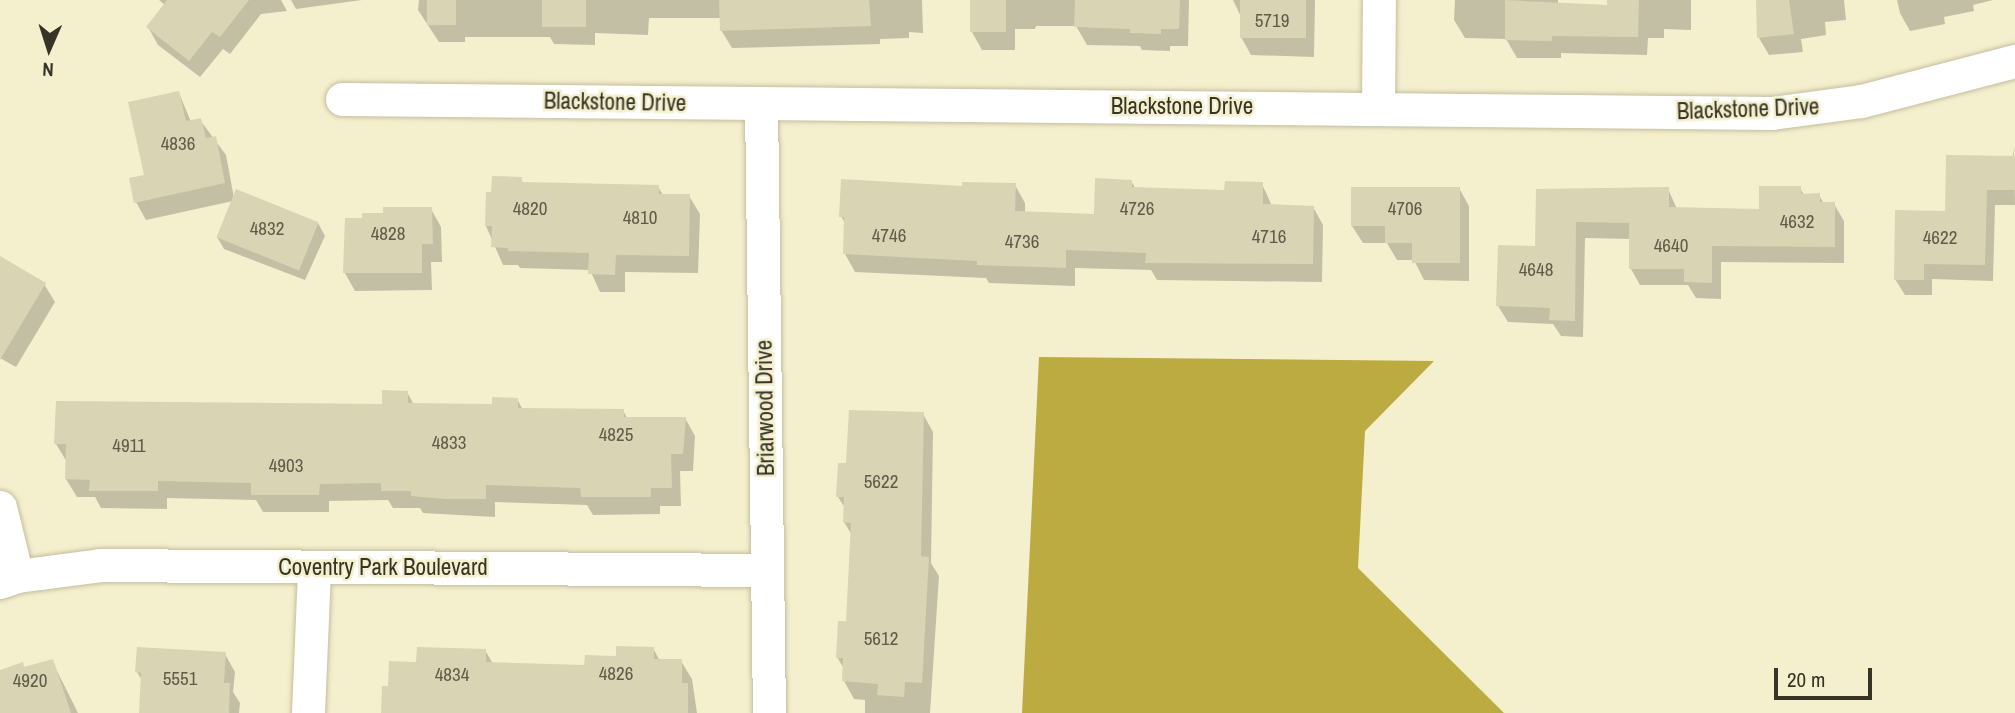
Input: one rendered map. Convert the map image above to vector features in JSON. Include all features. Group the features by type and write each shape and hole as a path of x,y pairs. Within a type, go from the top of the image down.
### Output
{"street":[{"path":"1378,108 1379,0"},
{"name":"Blackstone Drive","path":"342,99 1772,113 1861,101 2015,61"},
{"name":"Briarwood Drive","path":"761,103 769,713"},
{"path":"0,508 9,579"},
{"name":"Coventry Park Boulevard","path":"9,579 100,565 767,570"},
{"path":"308,713 314,567"}],"shaded area":[{"path":"1039,357 1434,361 1365,431 1358,568 1504,713 1022,713"}],"building":[{"path":"167,0 249,0 220,37 212,32 189,61 146,27"},
{"path":"427,0 456,0 456,25 427,25"},
{"path":"542,0 586,0 586,27 542,27"},
{"path":"719,0 869,0 871,26 720,31"},
{"path":"970,0 1006,0 1006,32 970,32"},
{"path":"1075,0 1180,0 1179,29 1161,29 1161,34 1130,33 1130,29 1074,27"},
{"path":"1240,0 1306,0 1306,38 1240,38"},
{"path":"1505,0 1607,5 1607,0 1639,0 1638,37 1552,36 1552,41 1505,40"},
{"path":"1756,0 1789,0 1794,34 1757,38"},
{"path":"179,91 186,121 201,118 206,138 216,136 225,183 134,203 129,178 144,175 128,102"},
{"path":"1946,155 2015,156 2015,190 1987,190 1985,265 1924,264 1924,280 1894,280 1895,210 1945,211"},
{"path":"492,176 522,177 522,182 659,185 659,194 690,194 689,256 616,255 615,275 588,274 589,253 508,251 508,248 491,247 492,226 485,226 486,192 491,192"},
{"path":"1095,178 1132,180 1132,187 1224,190 1225,181 1263,182 1263,204 1314,206 1313,264 1145,263 1146,253 1066,250 1066,268 977,265 977,261 843,254 844,217 839,217 841,179 962,186 962,182 1016,183 1015,211 1094,214"},
{"path":"1759,186 1801,186 1801,194 1820,193 1820,202 1835,202 1835,247 1712,246 1712,283 1684,282 1684,269 1629,269 1629,223 1576,222 1575,321 1549,320 1550,308 1496,306 1498,245 1535,246 1536,189 1669,187 1669,207 1759,209"},
{"path":"1351,187 1460,187 1460,263 1412,263 1412,243 1385,243 1385,226 1351,226"},
{"path":"236,189 319,222 299,271 217,237"},
{"path":"383,207 432,207 433,244 422,244 422,273 343,273 345,218 362,218 362,213 383,213"},
{"path":"0,256 46,283 0,360"},
{"path":"382,390 408,391 408,403 492,404 492,397 518,398 518,408 624,409 624,417 686,417 683,454 671,454 672,488 651,488 651,497 581,497 580,488 486,485 486,499 446,499 411,496 411,491 381,491 381,483 320,484 319,495 251,495 251,483 158,481 158,491 89,491 90,480 65,479 66,444 54,444 56,401 382,404"},
{"path":"849,410 924,412 921,556 929,557 922,683 905,682 904,697 877,695 878,684 842,681 843,658 836,658 838,621 846,621 851,523 843,522 844,497 836,497 838,463 846,463"},
{"path":"616,646 654,647 654,659 682,659 682,683 688,683 688,713 381,713 382,686 388,686 389,661 416,662 417,647 486,649 486,662 584,665 585,655 616,656"},
{"path":"137,647 226,652 224,683 230,683 229,713 139,713 141,673 135,672"},
{"path":"53,659 71,713 0,713 0,670 23,662 24,667"}]}
